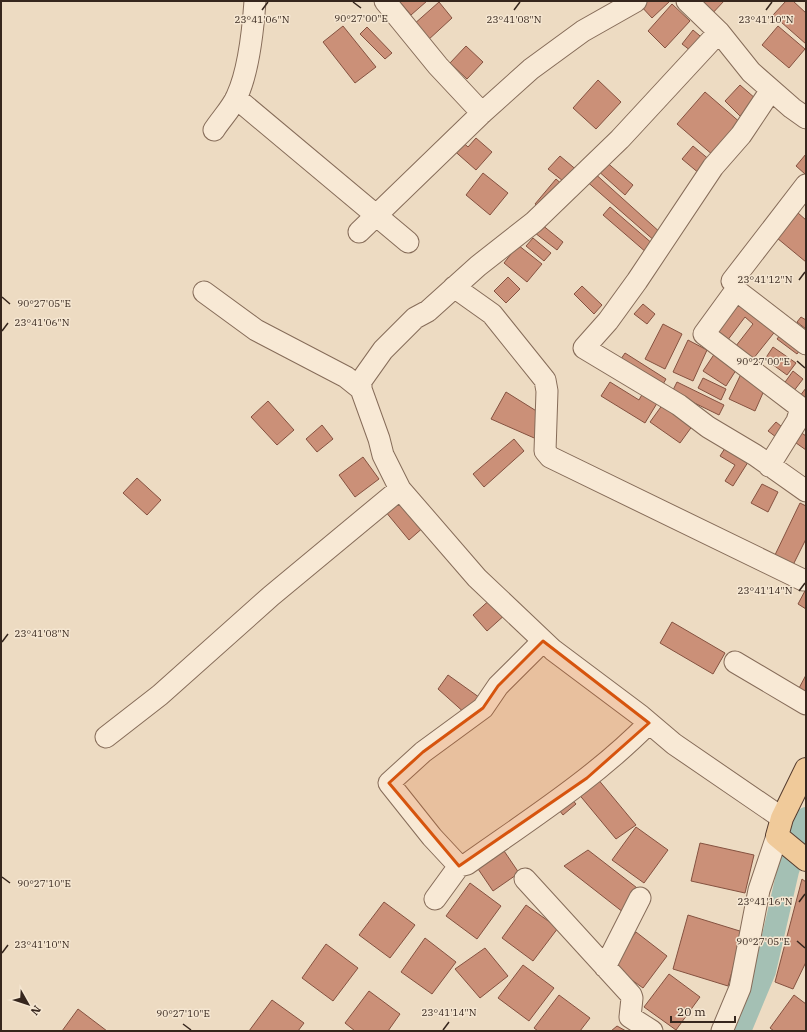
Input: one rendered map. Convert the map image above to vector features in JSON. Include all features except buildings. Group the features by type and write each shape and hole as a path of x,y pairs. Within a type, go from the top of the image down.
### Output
{"main road":[{"path":"806,769 781,833 806,860"}],"street":[{"path":"214,130 236,98 241,86 249,48 255,1"},
{"path":"385,1 438,66 482,113"},
{"path":"359,232 482,113 531,69 583,31 636,1"},
{"path":"687,1 719,32 751,72 806,118"},
{"path":"719,32 620,139 534,222 454,287 428,311 414,318 383,350 361,381 361,389 379,439 383,455 400,489 477,578 543,641 680,748 781,833 759,890 740,988 722,1031"},
{"path":"771,90 741,135 713,167 633,287 608,321 584,348 679,405 708,427 806,491"},
{"path":"236,98 408,242"},
{"path":"732,281 806,185"},
{"path":"454,287 492,314 545,380 547,391 544,441 545,451 550,457 803,580"},
{"path":"769,466 797,421 801,408 704,334 736,290 806,344"},
{"path":"204,292 256,330 346,377 361,389"},
{"path":"106,737 160,695 271,596 400,489"},
{"path":"459,866 432,837 389,783 423,752 483,708 498,686 543,641"},
{"path":"735,662 806,704"},
{"path":"435,899 459,866 466,864 523,826 587,778 629,743 649,723"},
{"path":"525,879 632,998 630,1016 652,1031"},
{"path":"605,967 640,898"}],"highlighted area":[{"path":"543,641 649,723 587,778 459,866 389,783 423,752 483,708 498,686"}],"waterway":[{"path":"740,1031 765,971 788,871 806,818"}]}
